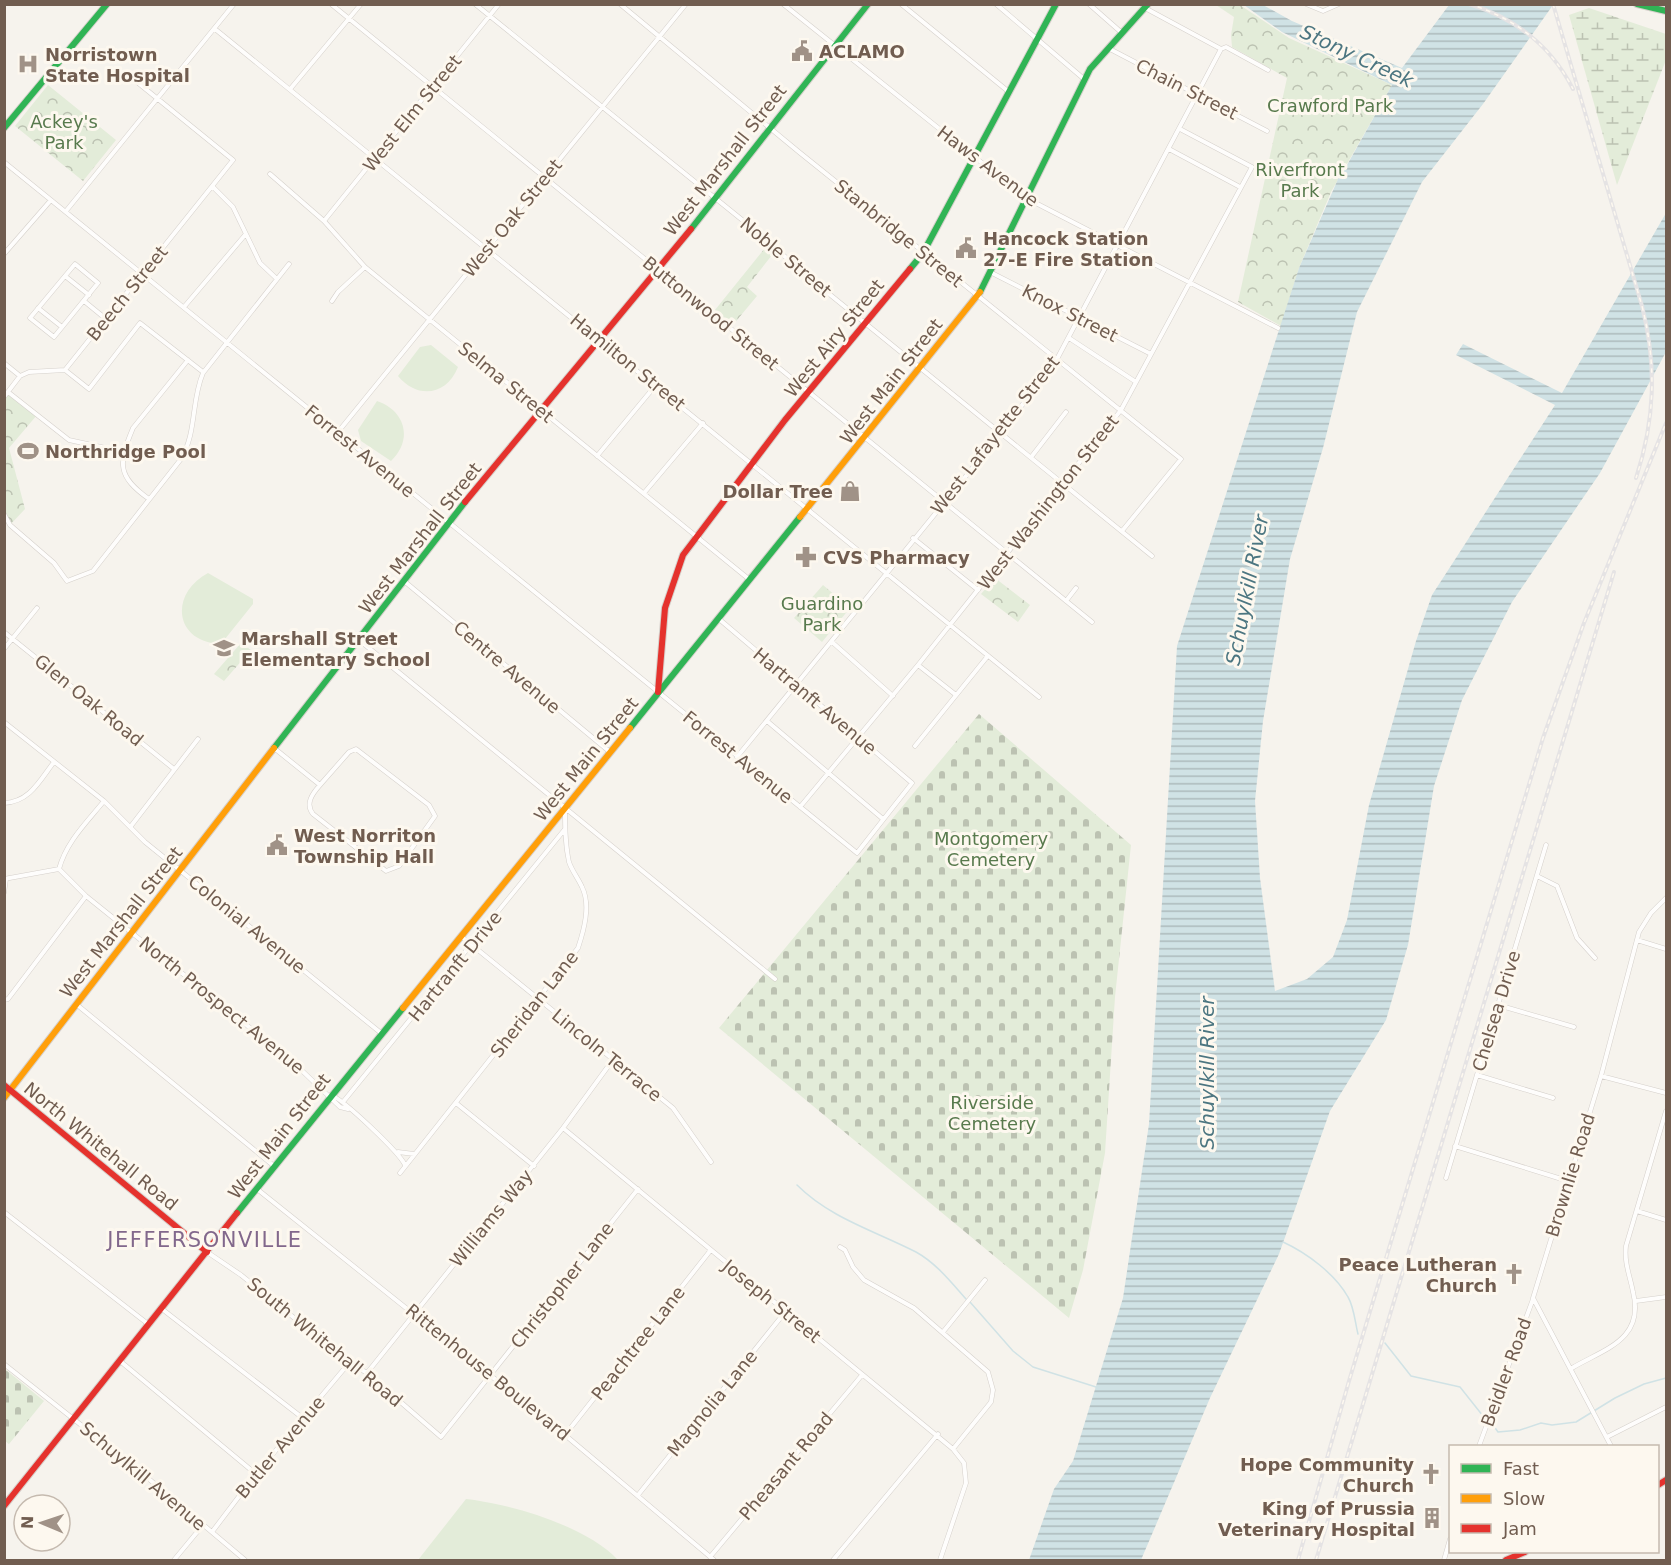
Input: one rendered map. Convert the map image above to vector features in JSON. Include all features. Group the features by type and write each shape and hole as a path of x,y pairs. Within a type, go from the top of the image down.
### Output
{"main road":[{"path":"4,128 107,4"},
{"name":"West Marshall Street","path":"4,1098 448,523 659,270 769,127 868,4"},
{"name":"West Airy Street","path":"658,692 662,632 669,590 683,555 695,535 751,464 865,321 923,253 1056,4"},
{"path":"1637,4 1666,11"},
{"name":"West Main Street","path":"4,1506 331,1095 462,937 978,296 1093,64 1146,6"},
{"name":"North Whitehall Road","path":"4,1085 207,1252"},
{"path":"1506,1560 1521,1553"}],"street":[{"path":"66,211 234,4"},
{"name":"Buttonwood Street","path":"331,4 1092,622"},
{"path":"291,88 361,4"},
{"name":"Noble Street","path":"475,4 1152,556"},
{"name":"West Elm Street","path":"324,221 499,4"},
{"name":"Stanbridge Street","path":"620,4 923,253 1181,459 1122,531"},
{"name":"West Oak Street","path":"338,432 686,4"},
{"name":"Haws Avenue","path":"783,4 1026,198 1188,284 1278,327"},
{"path":"901,4 1009,92"},
{"path":"996,4 1085,79"},
{"path":"1089,4 1122,33"},
{"path":"1306,4 1318,11 1328,11 1339,4"},
{"path":"1146,6 1221,49 1226,47 1268,70"},
{"name":"Hamilton Street","path":"215,29 291,88 987,657 1039,697"},
{"name":"Chain Street","path":"1107,47 1267,131"},
{"name":"West Lafayette Street","path":"737,757 1001,433 1057,359 1199,95 1221,49"},
{"path":"132,78 158,98"},
{"name":"Beech Street","path":"65,370 233,160 158,98"},
{"name":"West Washington Street","path":"800,807 978,591 1121,410 1252,167 1180,129"},
{"path":"1169,149 1240,187"},
{"name":"Forrest Avenue","path":"4,162 856,853 883,819"},
{"name":"Selma Street","path":"270,174 324,221 365,267 750,580"},
{"path":"213,187 233,207 260,262 277,279"},
{"path":"4,254 51,201"},
{"path":"184,307 245,235"},
{"path":"75,264 98,283 54,337 30,318 65,276 75,264"},
{"path":"4,514 10,525 43,552 67,581 93,571 188,447 194,426 197,388 203,373 289,264"},
{"path":"332,301 338,292 365,267"},
{"name":"Knox Street","path":"990,272 1151,354"},
{"path":"65,276 88,295"},
{"path":"84,301 106,319"},
{"path":"38,308 63,327"},
{"path":"4,397 20,376 30,372 65,370 89,389 140,323 203,373"},
{"path":"1069,338 1136,382"},
{"path":"149,499 127,482 123,462 124,452 133,428 188,360"},
{"path":"4,363 20,376"},
{"path":"597,456 655,386"},
{"path":"8,392 69,440 124,452"},
{"path":"1032,456 1066,412"},
{"path":"644,493 702,423"},
{"path":"914,538 978,591"},
{"name":"Centre Avenue","path":"404,581 610,752"},
{"path":"1066,601 1076,588"},
{"path":"4,649 37,608"},
{"name":"Hartranft Avenue","path":"719,619 912,783 883,819"},
{"name":"Glen Oak Road","path":"4,632 174,769"},
{"path":"359,640 775,979"},
{"path":"832,642 893,696"},
{"path":"915,746 987,657"},
{"path":"918,665 956,695"},
{"name":"Colonial Avenue","path":"4,722 104,801 145,842 381,1033"},
{"path":"767,722 883,819"},
{"path":"131,826 198,739"},
{"path":"274,748 320,785"},
{"path":"356,749 429,805 435,816 399,866 386,871 310,811 310,801 320,785 349,752 356,749"},
{"path":"4,803 18,802 28,795 54,762"},
{"path":"4,893 5,879 58,869 62,856 75,836 104,801"},
{"name":"Sheridan Lane","path":"400,1173 578,948 584,924 586,900 569,860 565,809"},
{"name":"Hartranft Drive","path":"343,1102 565,829"},
{"name":"Chelsea Drive","path":"1446,1178 1546,844"},
{"name":"North Prospect Avenue","path":"58,869 86,896 132,931 331,1095"},
{"path":"1537,876 1557,886 1566,902 1577,938 1595,958"},
{"path":"4,1000 8,999 86,896"},
{"name":"Brownlie Road","path":"1533,1298 1601,1076 1637,940 1643,924 1666,898"},
{"name":"Lincoln Terrace","path":"462,937 612,1061 673,1108 711,1162"},
{"path":"1637,940 1666,949"},
{"path":"76,1004 274,1167"},
{"path":"1498,1005 1574,1028"},
{"name":"Williams Way","path":"367,1373 534,1166 612,1061"},
{"path":"1477,1075 1553,1098"},
{"path":"1601,1076 1666,1093"},
{"path":"331,1095 343,1102 348,1109 398,1152 405,1165"},
{"path":"331,1095 340,1107 348,1109"},
{"path":"456,1102 534,1166"},
{"path":"1572,1368 1621,1342 1634,1320 1636,1302 1624,1257 1666,1111"},
{"name":"Joseph Street","path":"563,1128 710,1251 938,1434 953,1449 964,1463 966,1483 940,1560"},
{"path":"1455,1146 1568,1181"},
{"path":"398,1152 414,1154"},
{"name":"Rittenhouse Boulevard","path":"257,1189 565,1435 712,1558"},
{"name":"Christopher Lane","path":"441,1437 638,1189"},
{"path":"1637,1211 1666,1220"},
{"path":"4,1212 149,1325"},
{"path":"840,1248 845,1250 853,1268 864,1280 902,1299 982,1364 992,1385 988,1406 953,1449"},
{"name":"Peachtree Lane","path":"565,1435 710,1251"},
{"name":"South Whitehall Road","path":"207,1252 241,1275 350,1363 367,1373 441,1437"},
{"path":"943,1332 985,1280"},
{"path":"1636,1302 1666,1297"},
{"path":"1533,1298 1572,1368 1611,1445"},
{"name":"Beidler Road","path":"1479,1445 1533,1298"},
{"path":"162,1309 304,1419"},
{"name":"Magnolia Lane","path":"637,1495 786,1311"},
{"path":"120,1361 256,1474"},
{"name":"Butler Avenue","path":"212,1532 256,1474 350,1363"},
{"name":"Schuylkill Avenue","path":"4,1364 75,1419 245,1560"},
{"name":"Pheasant Road","path":"712,1558 862,1375"},
{"path":"1607,1437 1666,1407"},
{"path":"833,1560 938,1434"},
{"path":"174,1560 203,1525"},
{"path":"1444,1560 1449,1542"}],"green space":[{"path":"1216,5 1240,5 1289,38 1392,85 1331,192 1299,268 1281,326 1238,302 1287,78 1232,47 1234,17"},
{"path":"1589,8 1666,34 1666,60 1617,185 1569,15"},
{"name":"Ackey's Park","path":"48,85 116,140 83,181 15,126"},
{"path":"765,248 772,255 747,287 757,296 732,326 715,310"},
{"path":"431,345 458,367 447,384 439,388 431,391 414,389 398,376 420,347"},
{"path":"8,392 37,415 9,448 25,509 10,525 4,514 4,397"},
{"path":"377,401 395,412 403,427 402,444 391,461 361,441 358,430"},
{"path":"208,573 253,599 253,604 221,644 205,641 194,635 186,626 182,616 187,593 195,582"},
{"path":"995,578 1030,605 1018,622 981,594"},
{"name":"Guardino Park","path":"823,585 850,608 822,642 794,618"},
{"path":"241,643 251,650 224,681 214,674"},
{"name":"Riverside Cemetery","path":"979,714 1131,845 1115,997 1105,1153 1083,1270 1069,1318 719,1028"},
{"path":"5,1369 44,1401 9,1444 5,1441"},
{"path":"466,1499 504,1506 568,1527 604,1548 618,1560 418,1560"}],"water":[{"path":"1244,5 1263,5 1292,21 1402,68 1449,5 1553,5 1483,104 1422,182 1357,312 1323,448 1290,559 1263,721 1255,801 1260,878 1275,991 1307,979 1333,957 1347,920 1369,805 1416,641 1432,595 1555,405 1456,355 1463,344 1562,393 1666,213 1666,352 1600,473 1512,602 1462,700 1434,786 1408,945 1386,1020 1330,1111 1279,1254 1210,1398 1141,1560 1029,1560 1054,1489 1073,1461 1123,1298 1149,1124 1177,646 1299,268 1342,170 1392,85 1282,32"}],"waterway":[{"path":"797,1185 838,1215 923,1256 943,1273 966,1299"},
{"path":"1283,1242 1320,1265 1336,1280 1352,1305 1358,1334"},
{"path":"970,1302 1013,1351 1033,1367 1096,1387"},
{"path":"1385,1343 1411,1376 1460,1387 1483,1416"},
{"path":"1493,1425 1498,1432 1520,1430 1541,1423 1552,1425 1576,1422 1615,1398 1644,1384 1666,1378"}],"railway":[{"path":"1469,4 1502,17 1530,36 1554,60 1573,89"},
{"path":"1553,4 1647,328 1652,392 1647,435 1636,478"},
{"path":"1298,1560 1349,1381 1543,738 1584,623 1666,423"},
{"path":"1316,1560 1614,572"}],"traffic: fast":[{"path":"4,128 107,4"},
{"path":"691,229 868,4"},
{"path":"910,269 923,253 1056,4"},
{"path":"980,292 1090,69 1148,4"},
{"path":"1637,4 1666,11"},
{"path":"274,748 465,502"},
{"path":"630,728 800,517"},
{"path":"237,1213 403,1008"}],"traffic: slow":[{"path":"800,517 980,292"},
{"path":"403,1008 630,728"},
{"path":"4,1098 274,748"}],"traffic: jam":[{"path":"465,502 691,229"},
{"path":"658,692 665,608 683,555 785,420 910,269"},
{"path":"4,1085 207,1252"},
{"path":"4,1506 237,1213"},
{"path":"1659,1484 1666,1480"},
{"path":"1506,1560 1523,1553"}],"place":[{"name":"ACLAMO","path":"802,51"},
{"name":"Norristown State Hospital","path":"28,64"},
{"name":"Hancock Station 27-E Fire Station","path":"966,248"},
{"name":"Northridge Pool","path":"28,451"},
{"name":"Dollar Tree","path":"850,491"},
{"name":"CVS Pharmacy","path":"806,557"},
{"name":"Marshall Street Elementary School","path":"224,648"},
{"name":"West Norriton Township Hall","path":"277,845"},
{"name":"Peace Lutheran Church","path":"1514,1274"},
{"name":"Hope Community Church","path":"1431,1474"},
{"name":"King of Prussia Veterinary Hospital","path":"1432,1518"}],"district":[{"name":"JEFFERSONVILLE","path":"205,1240"}],"water label":[{"name":"Stony Creek","path":"1357,56"},
{"name":"Schuylkill River","path":"1247,590"},
{"name":"Schuylkill River","path":"1207,1073"}],"park label":[{"name":"Crawford Park","path":"1330,105"},
{"name":"Riverfront Park","path":"1300,180"},
{"name":"Montgomery Cemetery","path":"991,848"}]}
